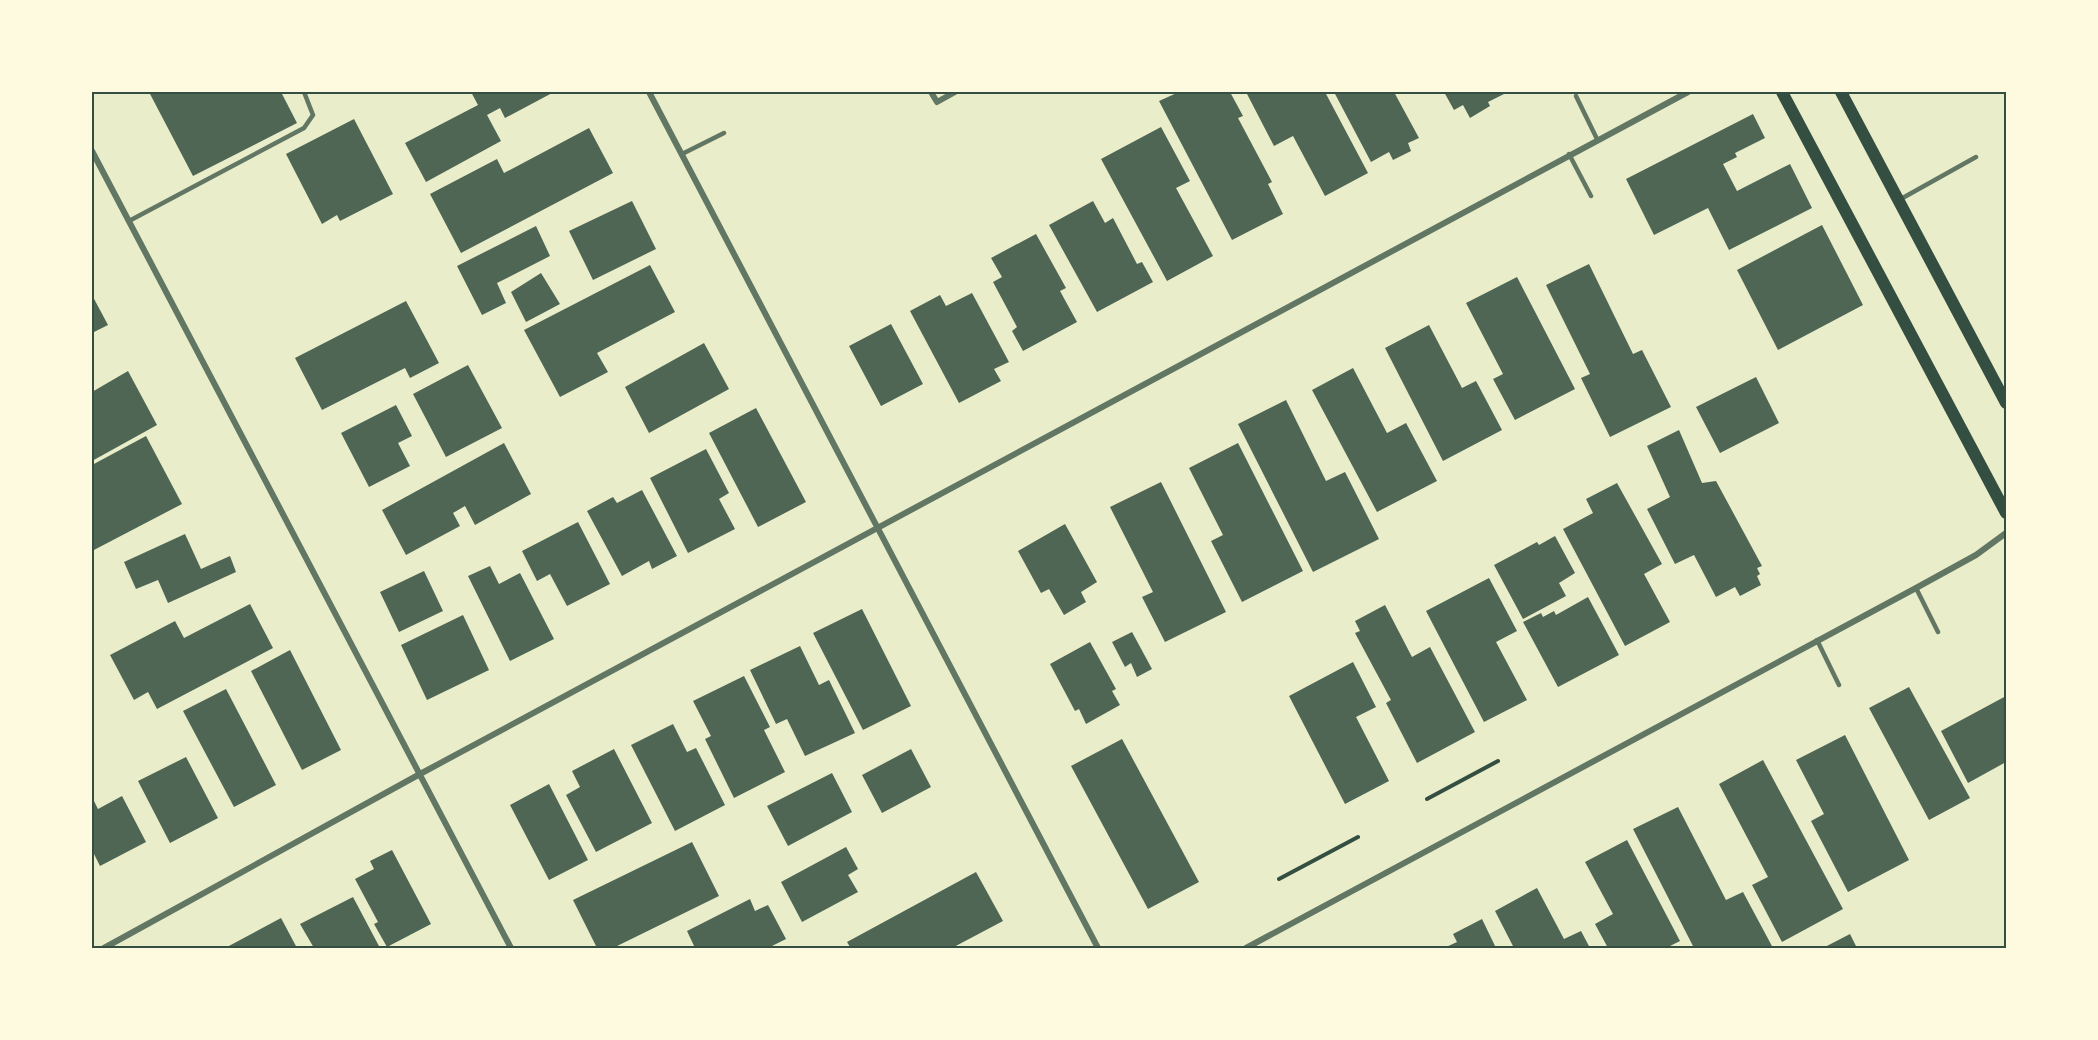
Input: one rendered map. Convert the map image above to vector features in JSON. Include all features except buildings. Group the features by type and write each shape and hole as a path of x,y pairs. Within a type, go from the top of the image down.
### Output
{"main road":[{"path":"1782,92 2007,513"},
{"path":"1841,92 2007,403"}],"street":[{"path":"650,92 1098,948"},
{"path":"931,92 937,102 956,92"},
{"path":"104,948 420,774 1688,92"},
{"path":"92,151 511,948"},
{"path":"1246,948 1916,588 1976,555 2007,533"}],"lane":[{"path":"129,221 304,128 313,115 304,92"},
{"path":"1576,96 1597,139"},
{"path":"682,154 724,133"},
{"path":"1569,154 1591,196"},
{"path":"1899,200 1976,156"},
{"path":"1916,588 1938,632"},
{"path":"1817,640 1839,685"}],"path":[{"path":"1426,799 1498,761"},
{"path":"1279,879 1358,837"}]}
